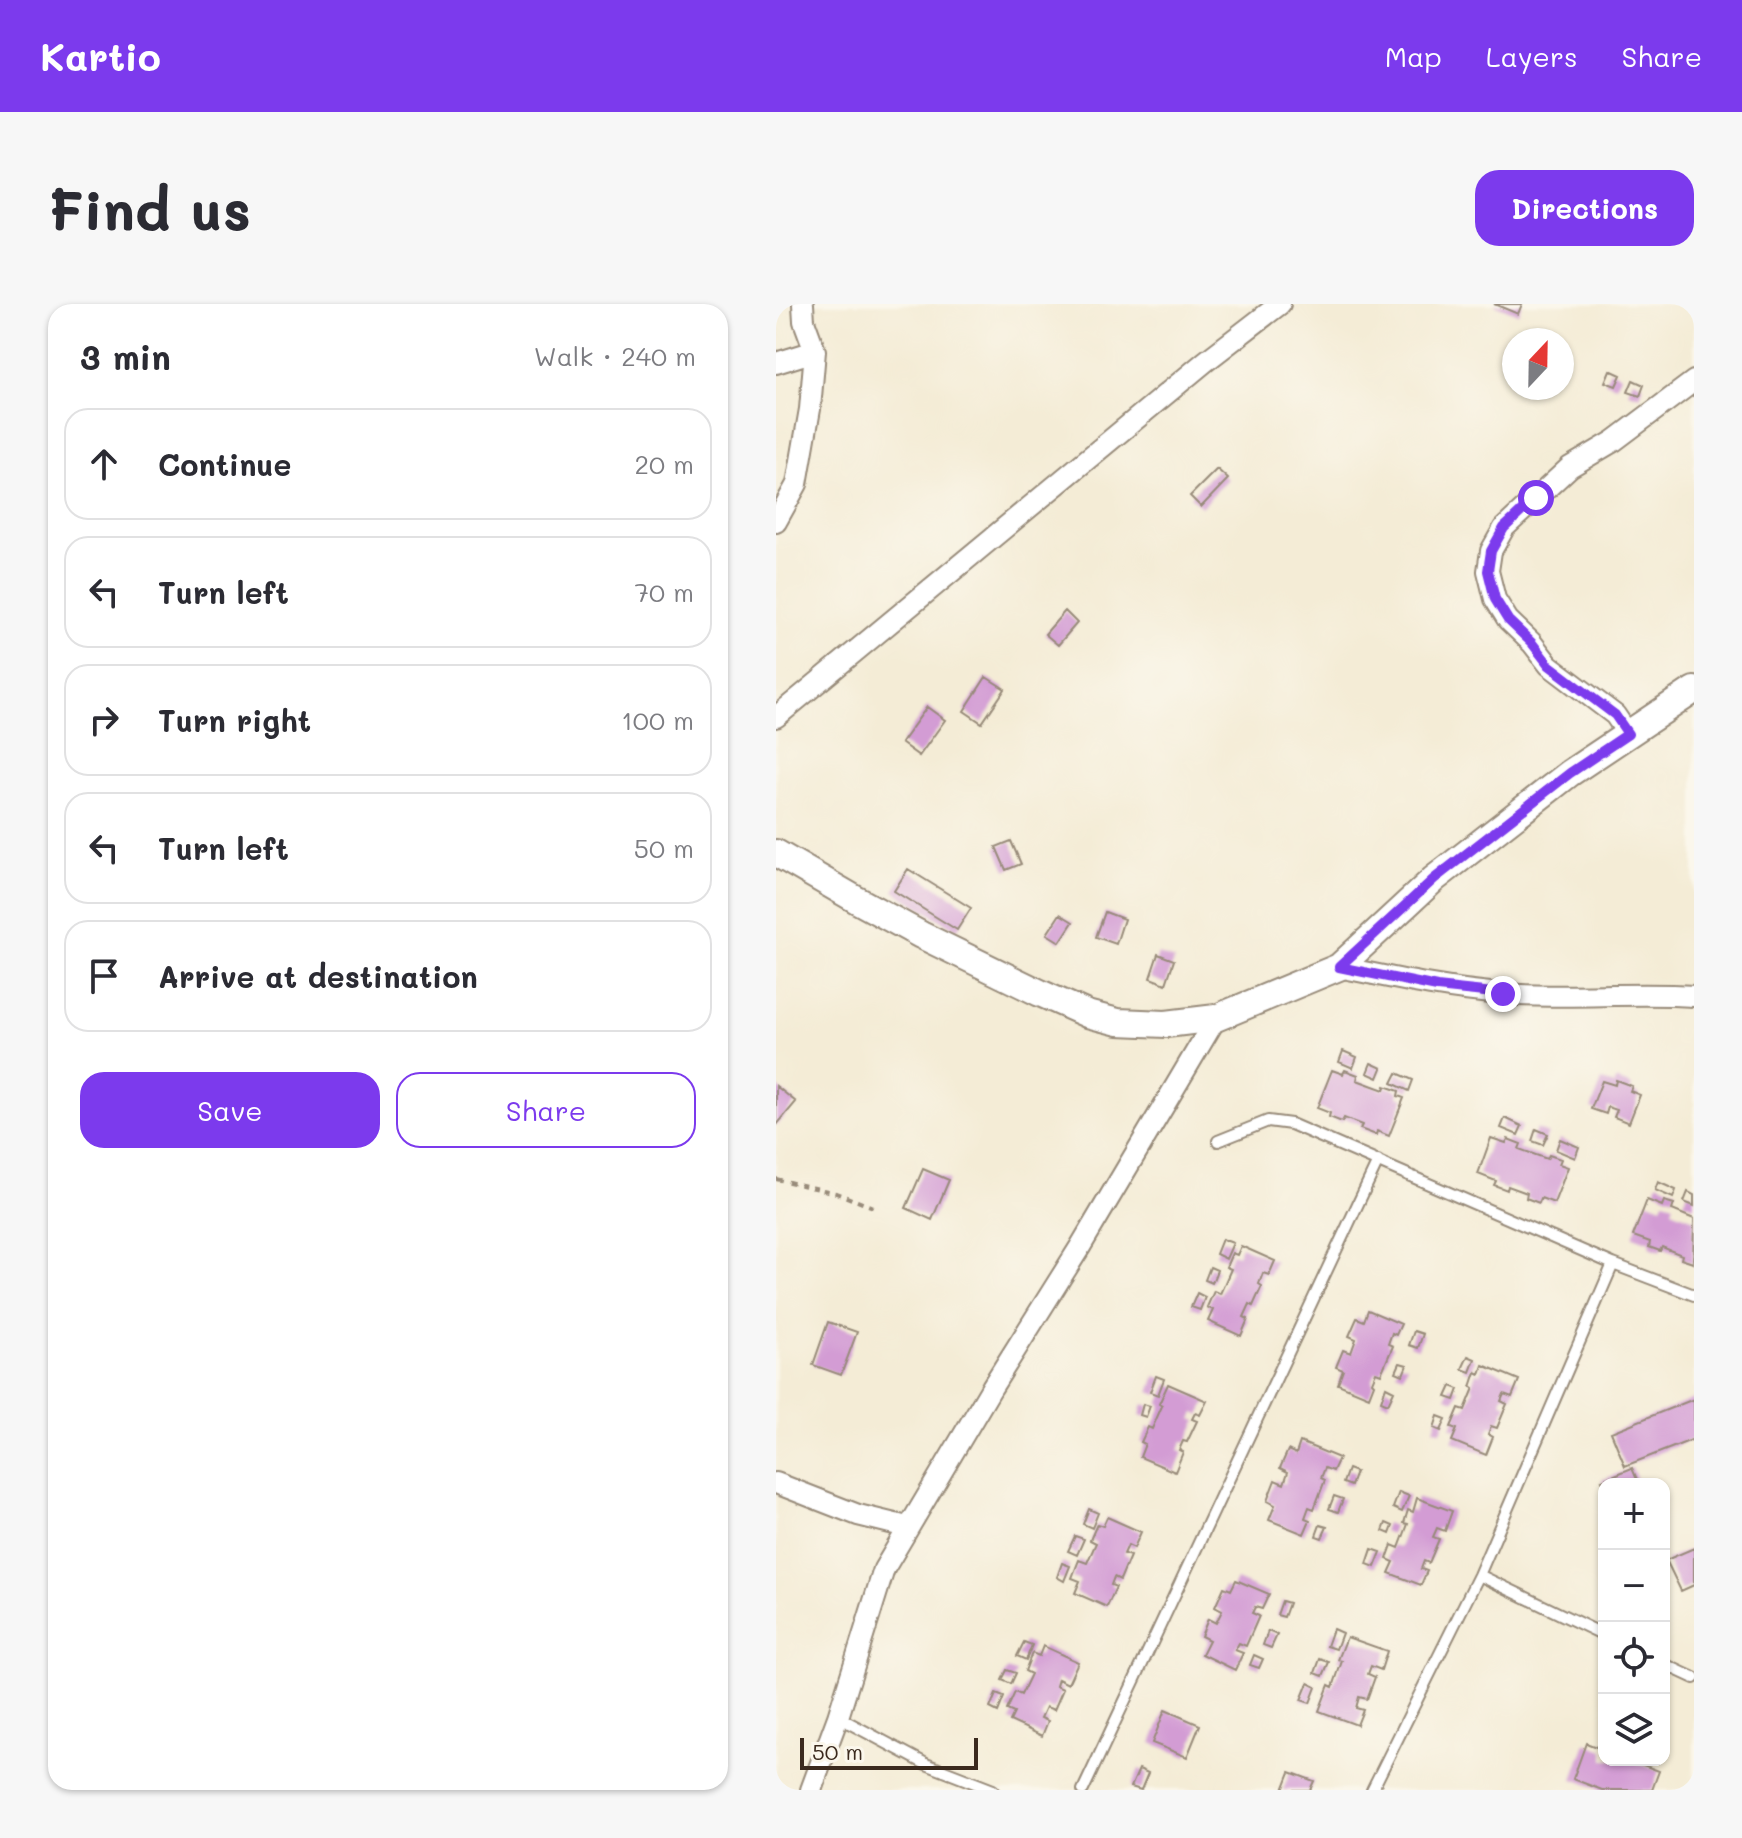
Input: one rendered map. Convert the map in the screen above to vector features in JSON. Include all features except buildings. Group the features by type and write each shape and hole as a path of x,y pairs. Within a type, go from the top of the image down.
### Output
{"street":[{"path":"776,522 797,484 810,409 815,351 804,321 803,304"},
{"path":"776,717 1194,371 1280,304"},
{"path":"776,363 815,351"},
{"path":"1628,734 1615,715 1549,665 1508,620 1495,599 1488,571 1491,551 1504,528 1570,467 1614,441 1694,381"},
{"path":"776,853 921,935 1087,1014 1118,1022 1166,1024 1216,1018 1339,967 1434,879 1570,773 1694,690"},
{"path":"1339,967 1437,987 1503,994 1694,996"},
{"path":"811,1790 838,1717 884,1569 1216,1018"},
{"path":"776,1483 858,1515 907,1527"}],"lane":[{"path":"1218,1141 1268,1121 1291,1124 1613,1264 1694,1295"},
{"path":"1083,1790 1378,1161"},
{"path":"1372,1790 1479,1575 1613,1264"},
{"path":"1479,1575 1598,1632"},
{"path":"1670,1667 1694,1678"},
{"path":"838,1717 926,1764 993,1790"}],"path":[{"path":"776,1179 836,1193 873,1207"}],"route":[{"path":"1503,994 1437,987 1339,967 1434,879 1570,773 1628,734 1615,715 1549,665 1508,620 1495,599 1488,571 1491,551 1504,528 1536,498"}]}
